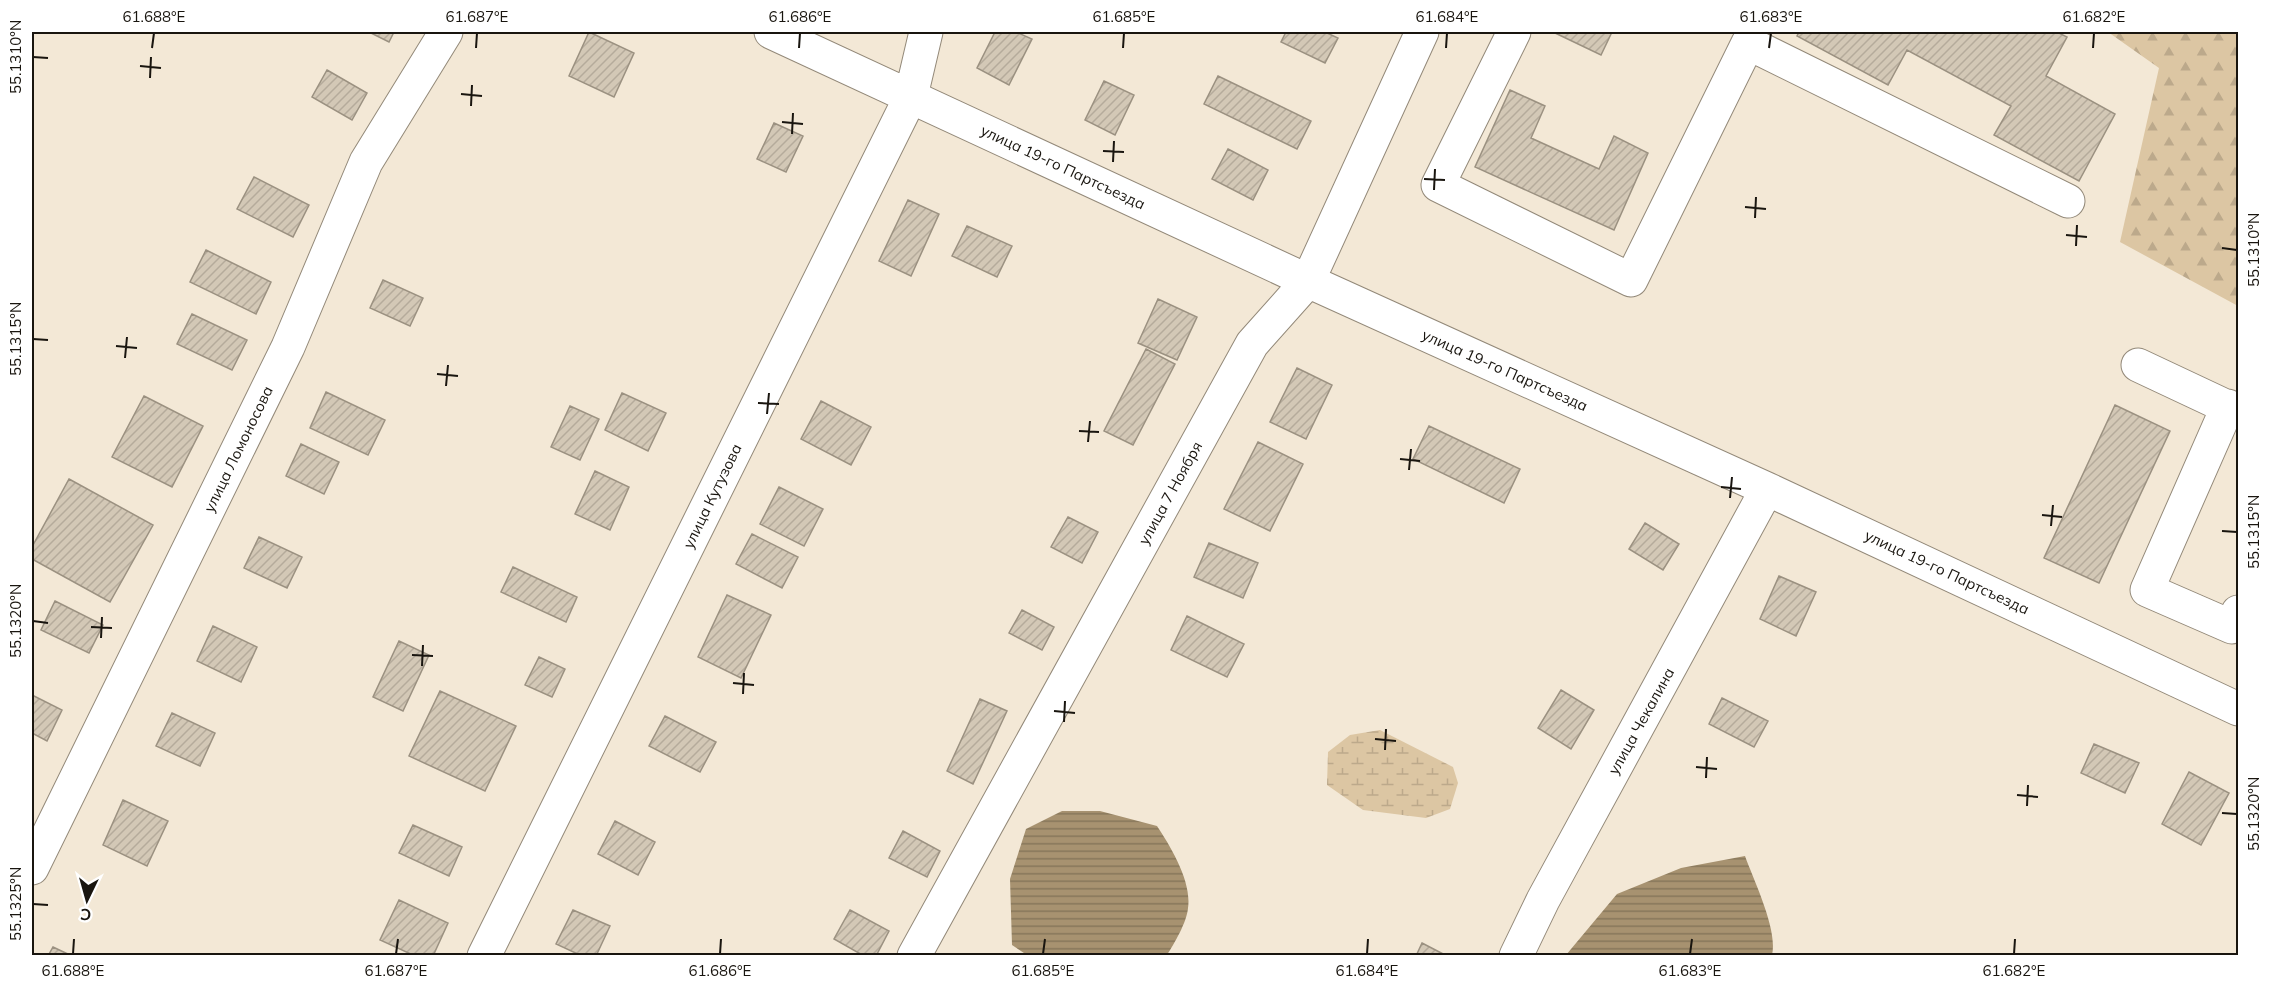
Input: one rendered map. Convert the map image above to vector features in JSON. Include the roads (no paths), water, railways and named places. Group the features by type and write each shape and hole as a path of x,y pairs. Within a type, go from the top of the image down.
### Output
{"street":[{"name":"улица Ломоносова","path":"32,868 288,347 366,162 446,32"},
{"name":"улица 19-го Партсъезда","path":"771,32 1308,281 1767,489 2238,709"},
{"name":"улица Кутузова","path":"484,956 911,96 926,32"},
{"name":"улица 7 Ноября","path":"914,956 1252,344 1308,281 1422,32"},
{"path":"1514,32 1438,186 1631,280 1748,43 2068,201"},
{"path":"2138,365 2233,409 2147,590 2232,627 2238,612"},
{"name":"улица Чекалина","path":"1516,956 1543,900 1767,489"}]}
